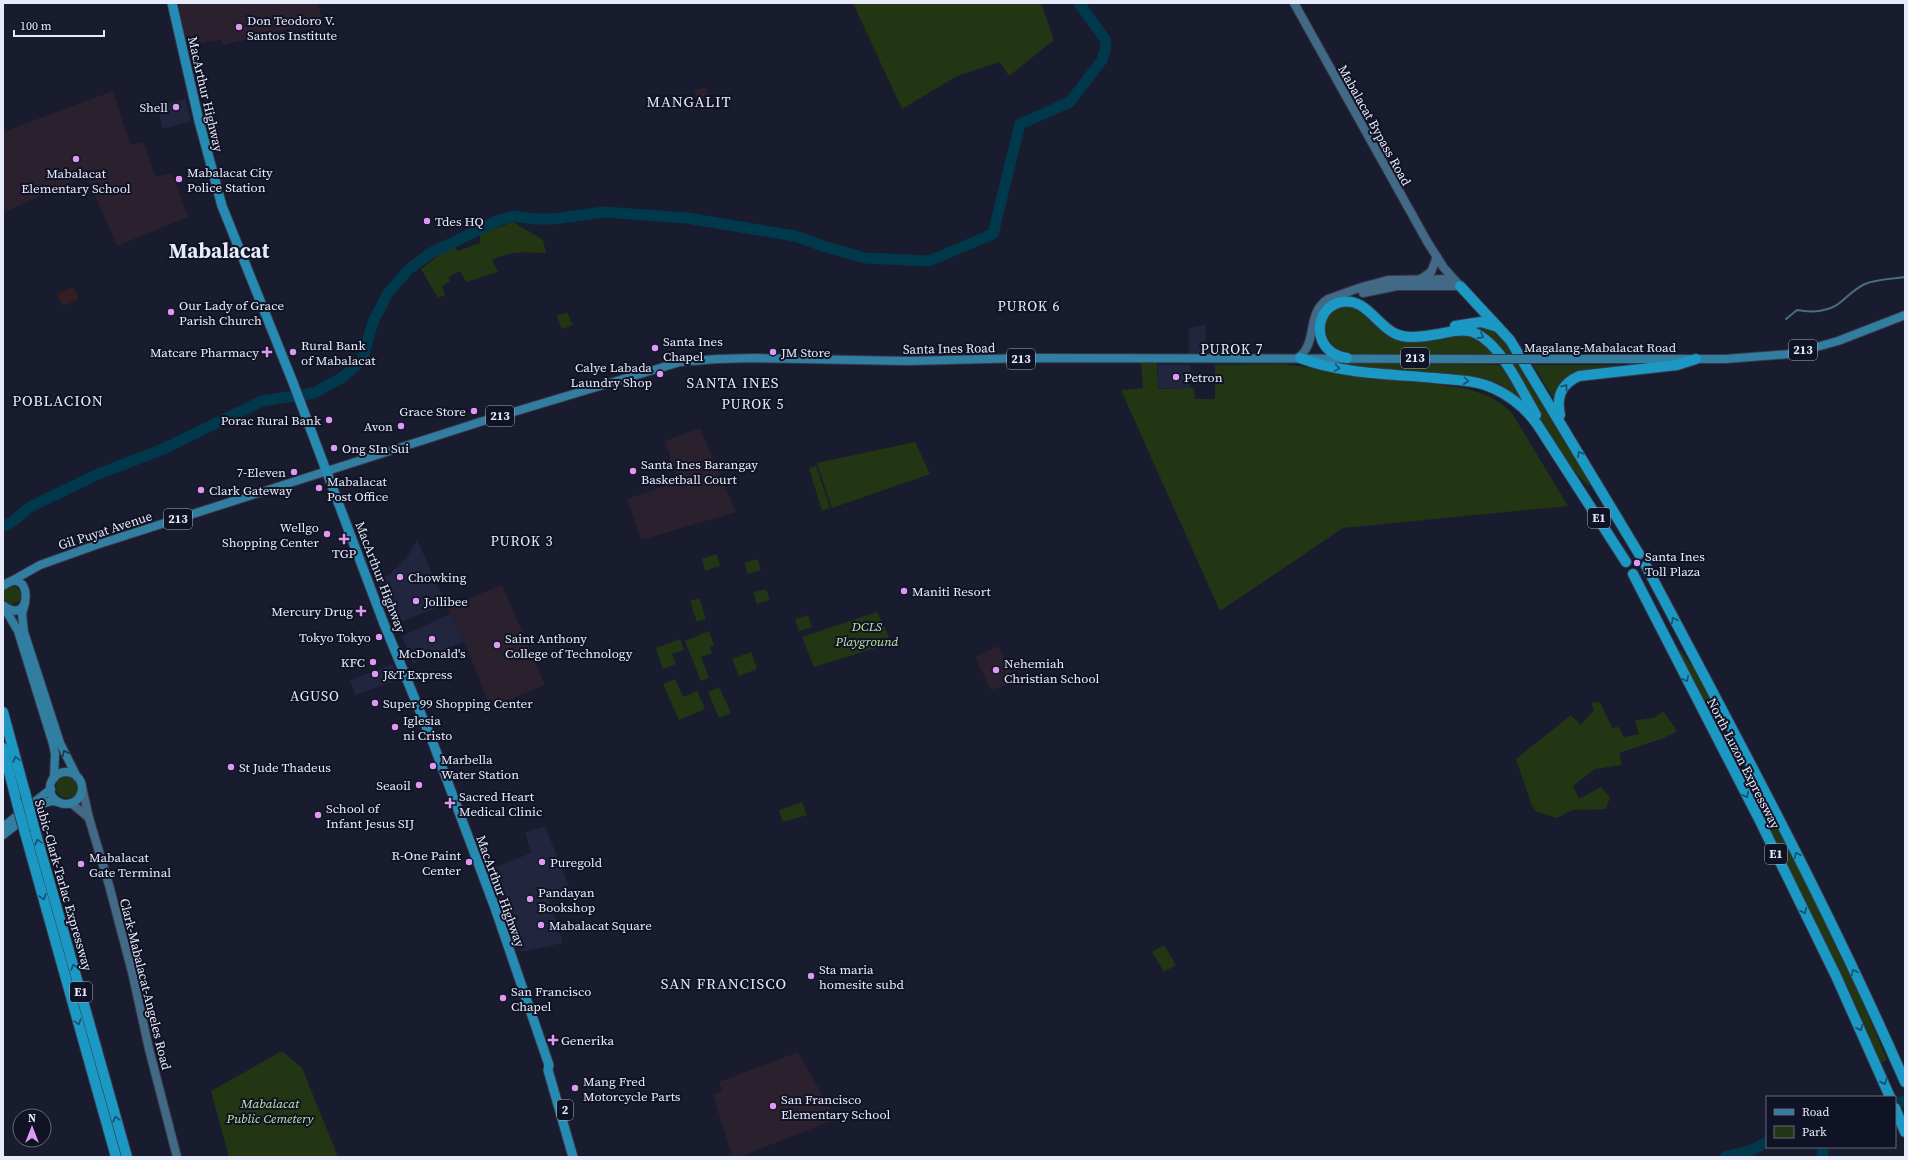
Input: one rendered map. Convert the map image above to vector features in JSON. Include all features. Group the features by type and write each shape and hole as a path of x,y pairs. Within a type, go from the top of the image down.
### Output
{"highway":[{"name":"MacArthur Highway","path":"172,3 207,157 222,206 292,380 384,624 433,743 495,908 549,1065 548,1070 573,1157"},
{"path":"1457,282 1501,329 1529,368 1562,423"},
{"path":"1339,295 1351,295 1363,299 1393,324 1404,330 1419,331 1481,322 1491,324 1501,329"},
{"path":"1347,358 1332,353 1322,341 1319,331 1320,321 1326,310 1343,301 1360,304 1386,327 1400,335 1427,336 1463,331 1476,333 1488,340 1494,346 1553,445"},
{"path":"1299,358 1319,365 1349,370 1468,381 1485,385 1505,394 1522,407 1553,445"},
{"path":"1562,423 1558,409 1559,395 1564,387 1574,378 1587,374 1677,365 1696,359"},
{"name":"E1","path":"1562,423 1639,554"},
{"name":"E1","path":"1553,445 1626,562"},
{"name":"North Luzon Expressway","path":"1646,566 1777,816 1895,1058 1905,1082"},
{"name":"North Luzon Expressway","path":"1633,574 1759,819 1836,976 1890,1096"},
{"name":"Subic-Clark-Tarlac Expressway","path":"3,712 127,1157"},
{"name":"Subic-Clark-Tarlac Expressway","path":"3,748 25,833 116,1157"},
{"name":"MacArthur Highway","path":"549,1065 553,1068 576,1157"},
{"path":"1896,1110 1905,1132"}],"main road":[{"name":"Mabalacat Bypass Road","path":"1294,3 1437,257 1457,282"},
{"path":"1421,279 1430,272 1437,257"},
{"path":"1299,358 1309,346 1314,321 1319,307 1328,299 1382,281 1421,279 1457,282"},
{"path":"1363,293 1397,286 1457,282"},
{"name":"Magalang-Mabalacat Road","path":"1288,358 1725,359 1791,354 1838,341 1905,315"},
{"name":"Santa Ines Road","path":"325,470 675,363 717,358 908,361 1024,358 1165,360 1288,358"},
{"name":"Gil Puyat Avenue","path":"6,584 40,564 325,470"},
{"path":"3,836 44,803 52,801 71,803 79,797 82,787 60,742 24,632 22,614 27,595 26,580 32,570"},
{"name":"213","path":"6,584 17,582 26,590"},
{"path":"4,606 15,610 25,604"},
{"path":"4,606 18,631 53,744 55,754 54,778 51,789 53,796 62,803"},
{"path":"54,778 67,772 78,777"},
{"name":"Clark-Mabalacat-Angeles Road","path":"82,787 88,818 116,911 177,1157"},
{"path":"3,827 51,789"},
{"path":"71,803 88,818"}],"shaded area":[{"name":"Don Teodoro V. Santos Institute","path":"178,3 318,3 322,21 223,45 221,40 187,45"},
{"path":"706,87 711,103 699,106 694,90"},
{"name":"Mabalacat Elementary School","path":"113,91 130,145 144,142 155,177 172,173 188,217 117,246 86,175 3,213 3,132"},
{"path":"185,99 191,121 163,129 157,106"},
{"path":"73,287 79,299 63,306 57,294"},
{"path":"1206,325 1205,355 1189,355 1189,328"},
{"path":"1158,365 1190,365 1190,388 1158,388"},
{"path":"700,428 736,512 641,540 627,499 678,482 665,441"},
{"path":"417,540 446,604 396,624 378,580 390,574 407,557"},
{"name":"Saint Anthony College of Technology","path":"502,585 545,685 490,707 467,648 447,607"},
{"name":"McDonald's","path":"450,614 464,641 413,664 402,636"},
{"name":"Nehemiah Christian School","path":"998,646 1017,682 991,690 975,657"},
{"path":"393,664 398,680 355,695 350,680"},
{"path":"545,826 572,894 549,899 563,943 521,952 489,870 531,853 525,832"},
{"name":"San Francisco Elementary School","path":"798,1052 836,1119 739,1157 732,1157 713,1094 722,1091 719,1082"}],"green space":[{"path":"853,3 1041,3 1054,40 1009,76 1000,62 957,76 902,109"},
{"path":"513,222 543,240 546,253 518,253 498,257 492,260 498,272 466,282 460,271 448,277 450,281 442,286 445,295 438,298 421,269 452,245 458,251 480,243 480,234"},
{"path":"1338,306 1358,307 1386,331 1462,334 1479,339 1496,356 1339,353 1328,345 1322,329 1325,317"},
{"path":"567,312 573,325 562,329 557,316"},
{"path":"1474,324 1492,327 1506,340 1584,468 1590,485 1588,486 1565,461 1488,334 1476,327"},
{"path":"1364,362 1501,365 1527,409 1505,392 1325,363"},
{"path":"1141,363 1157,363 1158,389 1194,388 1195,399 1215,399 1215,365 1283,364 1463,388 1477,392 1501,403 1512,413 1568,506 1343,528 1220,611 1121,390 1143,388"},
{"path":"1533,365 1622,365 1622,369 1585,372 1553,397"},
{"path":"915,442 930,474 832,508 817,463"},
{"path":"816,466 830,508 822,511 809,468"},
{"path":"717,554 720,566 705,571 702,559"},
{"path":"757,559 761,570 748,574 744,563"},
{"path":"8,586 16,586 21,591 19,602 16,604 8,604 3,599 3,591"},
{"path":"766,589 770,600 757,604 753,592"},
{"path":"699,598 706,619 697,622 690,601"},
{"name":"DCLS Playground","path":"877,612 892,643 814,667 802,637"},
{"path":"808,615 812,627 799,631 795,619"},
{"path":"709,631 714,645 710,647 712,653 701,657 709,678 701,681 685,641"},
{"path":"680,639 684,650 672,654 676,664 663,669 656,648"},
{"path":"1677,647 1687,659 1703,684 1722,725 1732,754 1728,755 1683,671"},
{"path":"751,652 757,669 739,676 732,659"},
{"path":"675,679 683,697 697,691 705,709 679,720 663,684"},
{"path":"719,687 731,713 719,718 708,692"},
{"path":"1600,702 1612,728 1619,727 1624,737 1639,734 1635,720 1654,718 1663,711 1677,731 1664,738 1619,753 1622,765 1595,769 1573,786 1579,799 1601,787 1610,797 1606,809 1573,810 1556,818 1535,811 1516,759 1571,715 1581,725 1594,710 1591,703"},
{"path":"1748,773 1805,879 1856,987 1887,1060 1879,1064 1774,839"},
{"path":"67,776 75,779 78,787 75,795 67,798 59,795 56,787 59,779"},
{"path":"802,802 807,815 783,822 779,810"},
{"path":"1164,945 1176,965 1164,972 1152,952"},
{"name":"Mabalacat Public Cemetery","path":"282,1051 302,1068 338,1157 229,1157 211,1091"}],"waterway":[{"path":"3,526 15,520 32,506 96,475 163,449 262,401 314,393 343,377 362,360 373,322 388,293 409,269 429,254 499,220 514,216 535,219 553,219 603,212 687,218 795,236 865,258 929,261 993,234 1020,124 1070,102 1102,60 1106,47 1105,39 1079,3"},
{"path":"1786,319 1797,310 1821,311 1837,305 1853,292 1869,282 1905,277"},
{"path":"1896,1104 1905,1101"},
{"path":"1725,1157 1752,1150 1766,1143"},
{"path":"1822,1157 1823,1148"}],"place":[{"name":"Don Teodoro V. Santos Institute","path":"239,27"},
{"name":"Shell","path":"176,107"},
{"name":"Mabalacat Elementary School","path":"76,159"},
{"name":"Mabalacat City Police Station","path":"179,179"},
{"name":"Tdes HQ","path":"427,221"},
{"name":"Our Lady of Grace Parish Church","path":"171,312"},
{"name":"Santa Ines Chapel","path":"655,348"},
{"name":"Matcare Pharmacy","path":"267,352"},
{"name":"Rural Bank of Mabalacat","path":"293,352"},
{"name":"JM Store","path":"773,352"},
{"name":"Calye Labada Laundry Shop","path":"660,374"},
{"name":"Petron","path":"1176,377"},
{"name":"Grace Store","path":"474,411"},
{"name":"Porac Rural Bank","path":"329,420"},
{"name":"Avon","path":"401,426"},
{"name":"Ong SIn Sui","path":"334,448"},
{"name":"Santa Ines Barangay Basketball Court","path":"633,471"},
{"name":"7-Eleven","path":"294,472"},
{"name":"Mabalacat Post Office","path":"319,488"},
{"name":"Clark Gateway","path":"201,490"},
{"name":"Wellgo Shopping Center","path":"327,534"},
{"name":"TGP","path":"344,539"},
{"name":"Santa Ines Toll Plaza","path":"1637,563"},
{"name":"Chowking","path":"400,577"},
{"name":"Maniti Resort","path":"904,591"},
{"name":"Jollibee","path":"416,601"},
{"name":"Mercury Drug","path":"361,611"},
{"name":"Tokyo Tokyo","path":"379,637"},
{"name":"McDonald's","path":"432,639"},
{"name":"Saint Anthony College of Technology","path":"497,645"},
{"name":"KFC","path":"373,662"},
{"name":"Nehemiah Christian School","path":"996,670"},
{"name":"J&T Express","path":"375,674"},
{"name":"Super 99 Shopping Center","path":"375,703"},
{"name":"Iglesia ni Cristo","path":"395,727"},
{"name":"Marbella Water Station","path":"433,766"},
{"name":"St Jude Thadeus","path":"231,767"},
{"name":"Seaoil","path":"419,785"},
{"name":"Sacred Heart Medical Clinic","path":"450,803"},
{"name":"School of Infant Jesus SIJ","path":"318,815"},
{"name":"R-One Paint Center","path":"469,862"},
{"name":"Puregold","path":"542,862"},
{"name":"Mabalacat Gate Terminal","path":"81,864"},
{"name":"Pandayan Bookshop","path":"530,899"},
{"name":"Mabalacat Square","path":"541,925"},
{"name":"Sta maria homesite subd","path":"811,976"},
{"name":"San Francisco Chapel","path":"503,998"},
{"name":"Generika","path":"553,1040"},
{"name":"Mang Fred Motorcycle Parts","path":"575,1088"},
{"name":"San Francisco Elementary School","path":"773,1106"}],"district":[{"name":"MANGALIT","path":"689,102"},
{"name":"Mabalacat","path":"219,251"},
{"name":"PUROK 6","path":"1029,306"},
{"name":"PUROK 7","path":"1232,349"},
{"name":"SANTA INES","path":"733,383"},
{"name":"POBLACION","path":"58,401"},
{"name":"PUROK 5","path":"753,404"},
{"name":"PUROK 3","path":"522,541"},
{"name":"AGUSO","path":"315,696"},
{"name":"SAN FRANCISCO","path":"724,984"}]}
